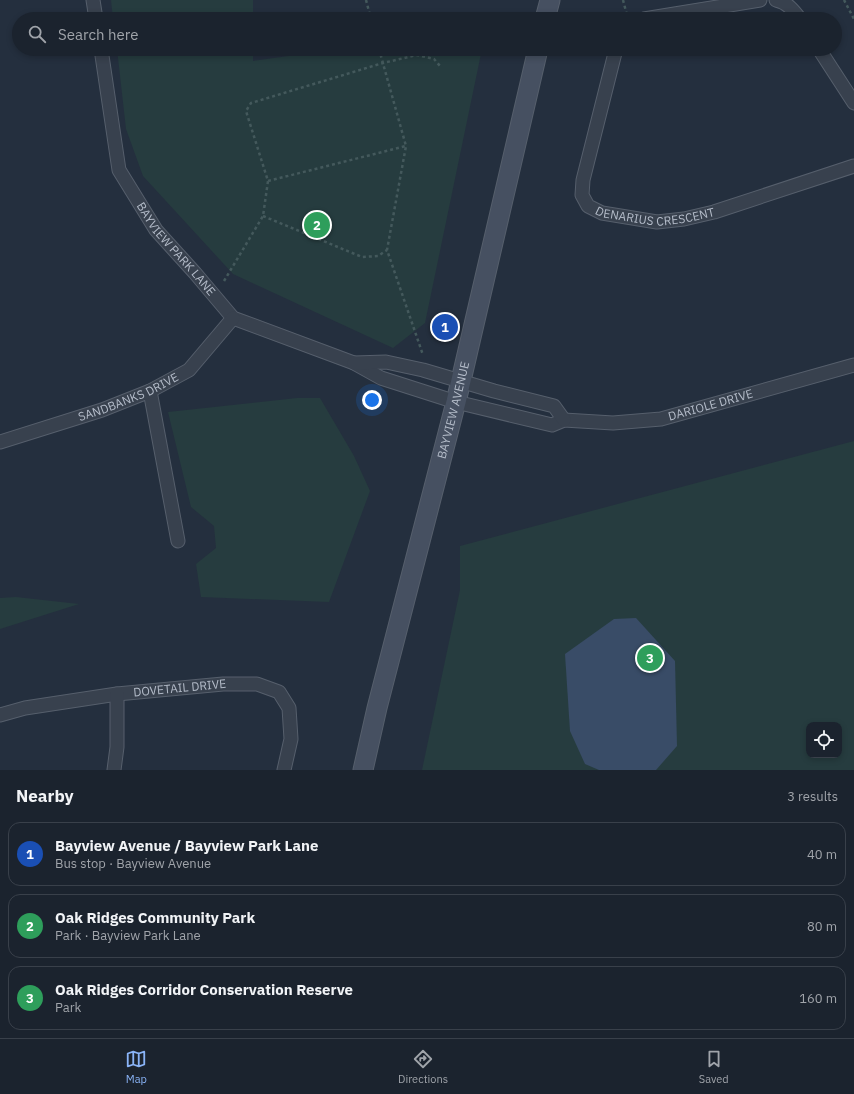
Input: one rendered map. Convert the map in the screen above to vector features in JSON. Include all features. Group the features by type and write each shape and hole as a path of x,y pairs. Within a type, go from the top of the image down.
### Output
{"main road":[{"path":"547,12 550,0"},
{"name":"BAYVIEW AVENUE","path":"363,770 377,708 461,382 536,56"}],"street":[{"path":"94,0 95,12"},
{"path":"687,12 760,0"},
{"path":"776,0 781,1 795,12"},
{"name":"BAYVIEW PARK LANE","path":"102,56 119,170 156,230 233,318 354,363 381,378 456,402"},
{"name":"DENARIUS CRESCENT","path":"614,56 583,180 582,195 588,206 602,213 657,222 684,219 714,212 854,166"},
{"path":"824,56 854,103"},
{"name":"SANDBANKS DRIVE","path":"0,442 102,410 150,391 189,370 233,318"},
{"name":"BAYVIEW PARK LANE","path":"354,363 386,362 423,370 461,382"},
{"name":"DARIOLE DRIVE","path":"456,402 552,425 564,420 613,423 661,419 854,365"},
{"path":"461,382 554,406 564,420"},
{"path":"150,391 178,541"},
{"name":"DOVETAIL DRIVE","path":"0,715 25,708 117,694 223,684 257,684 279,692 289,708 291,739 284,770"},
{"path":"114,770 117,747 117,694"}],"path":[{"path":"366,0 369,12"},
{"path":"623,0 626,12"},
{"path":"844,0 854,19"},
{"path":"381,56 406,146 387,250 423,355"},
{"path":"224,282 262,216 268,181 246,111 251,103 383,63 413,56"},
{"path":"421,56 434,59 440,66"},
{"path":"268,181 406,146"},
{"path":"262,216 362,257 378,256 387,250"}],"green space":[{"path":"111,0 253,0 253,12 112,12"},
{"path":"118,56 253,56 253,61 289,56 481,56 425,323 393,348 233,274 143,176 126,129"},
{"path":"297,398 320,398 354,456 370,491 329,602 201,597 196,564 216,548 214,526 191,507 168,412"},
{"path":"854,441 854,770 422,770 460,590 460,546"},
{"path":"16,597 79,604 0,629 0,598"}],"water":[{"path":"636,618 675,661 677,746 656,770 599,770 585,764 570,731 565,654 614,619"}],"place":[{"name":"Oak Ridges Community Park","path":"317,225"},
{"name":"Bayview Avenue / Bayview Park Lane","path":"445,327"},
{"name":"Oak Ridges Corridor Conservation Reserve","path":"650,658"}]}
